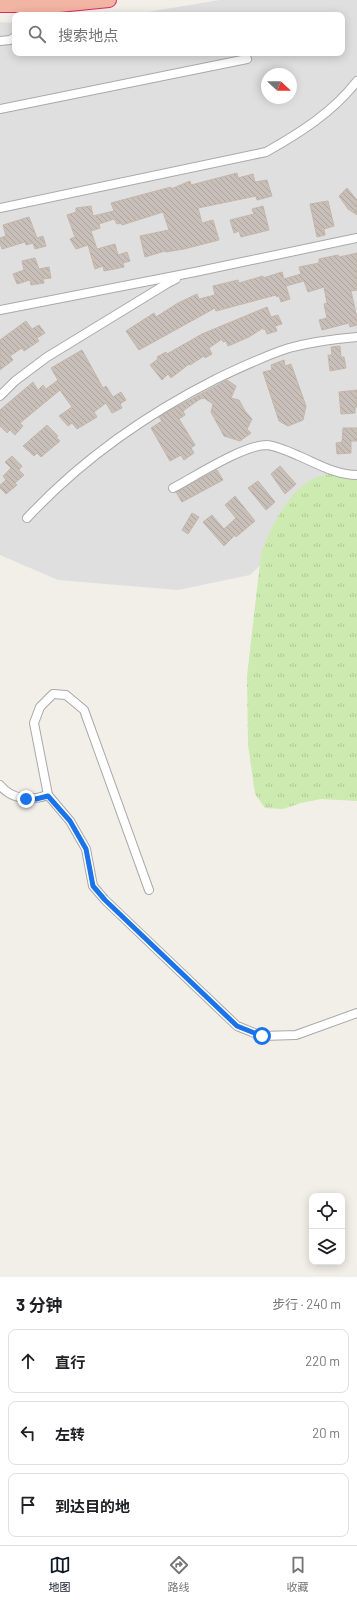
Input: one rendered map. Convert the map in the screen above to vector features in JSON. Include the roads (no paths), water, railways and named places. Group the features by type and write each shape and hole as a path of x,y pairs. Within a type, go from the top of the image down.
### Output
{"highway":[{"path":"0,5 25,10 109,0"}],"street":[{"path":"0,41 12,39"},
{"path":"0,109 246,59"},
{"path":"0,208 266,152 298,134 344,98 357,81"},
{"path":"0,310 195,272 357,238"},
{"path":"0,396 15,381 53,353 168,283 195,272"},
{"path":"27,518 53,490 93,456 125,432 193,391 240,367 289,348 357,336"},
{"path":"173,488 240,452 254,447 269,445 299,456 336,473 357,475"},
{"path":"149,890 84,710 66,696 53,694 40,707 34,723 48,796 70,821 86,849 93,886 105,900 237,1026 262,1036 296,1035 357,1013"},
{"path":"0,785 11,794 26,799 36,799 48,796"}]}
